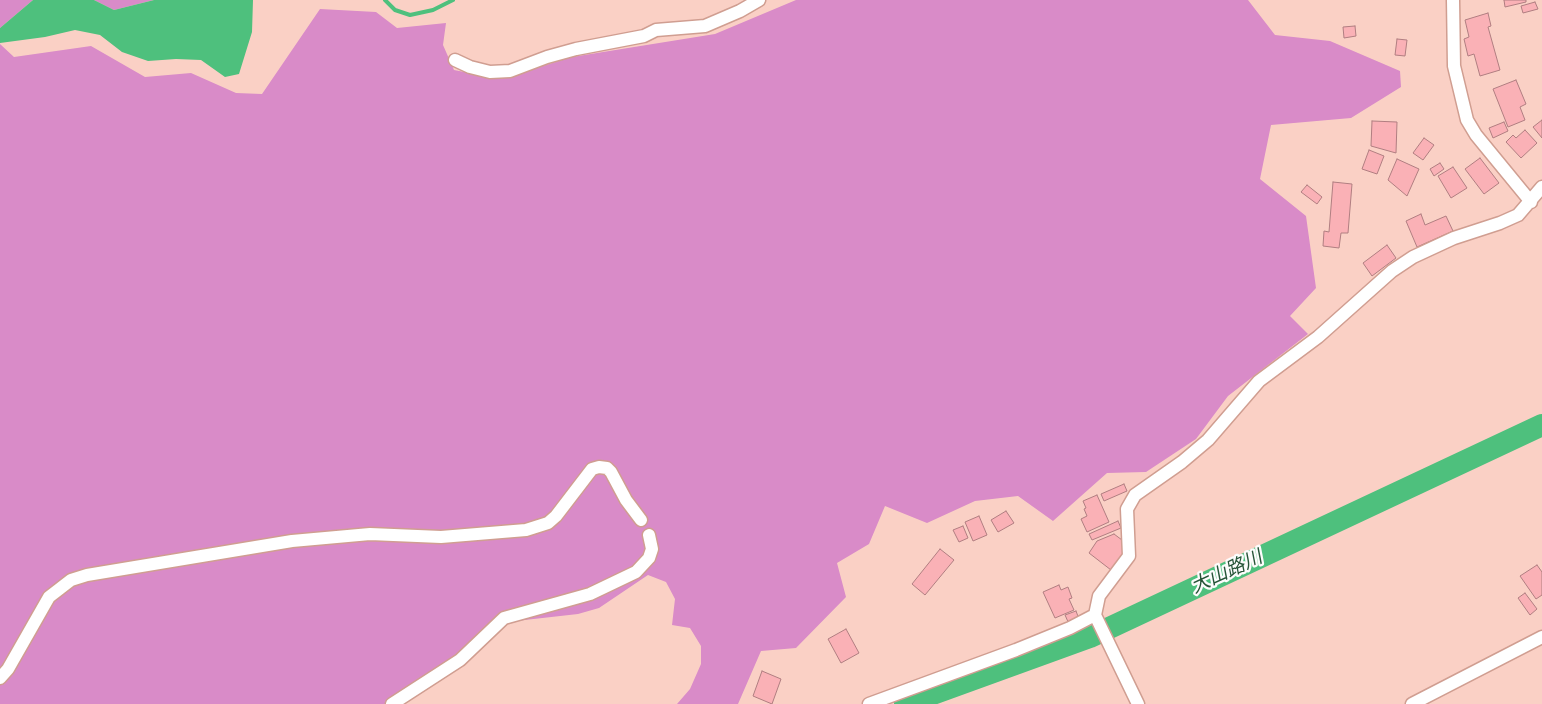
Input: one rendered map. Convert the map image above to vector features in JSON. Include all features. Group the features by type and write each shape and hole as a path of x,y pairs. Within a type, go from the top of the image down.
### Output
{"street":[{"path":"455,60 470,67 490,72 510,72 546,56 644,36 656,30 705,26 760,0"},
{"path":"1453,0 1454,66 1467,120 1476,135 1531,202"},
{"path":"1138,704 1096,618 1099,596 1129,556 1127,509 1135,494 1182,462 1208,440 1259,381 1318,337 1392,271 1413,257 1454,238 1500,223 1518,214 1531,202 1542,187"},
{"path":"0,678 13,661 49,597 71,580 87,575 292,541 370,534 441,536 526,530 548,523 556,516 592,469 599,467 607,468 611,472 626,500 641,520"},
{"path":"392,704 460,660 504,618 590,594 636,572 649,558 652,549 649,535"},
{"path":"869,704 1096,618"},
{"path":"1412,704 1542,637"}],"shaded area":[{"path":"0,0 33,0 0,28"},
{"path":"33,0 94,0 114,10 154,0 253,0 252,32 239,74 225,77 201,60 148,61 122,52 100,35 75,30 45,37 0,43 0,28"},
{"path":"94,0 154,0 114,10"},
{"path":"796,0 1248,0 1275,35 1330,41 1400,71 1401,87 1351,118 1271,125 1260,179 1306,216 1316,288 1290,316 1308,334 1228,396 1196,439 1146,472 1107,473 1053,521 1018,496 975,501 927,523 885,506 869,544 837,563 846,597 796,648 761,651 738,704 677,704 690,689 701,664 701,646 690,628 672,625 675,599 666,582 648,575 599,608 578,614 498,623 446,669 385,704 0,704 0,44 14,57 91,46 145,77 191,73 236,93 262,94 320,9 376,12 397,28 446,23 443,45 454,70 500,79 572,57 715,34"}],"building":[{"path":"1504,0 1526,0 1526,2 1505,7"},
{"path":"1535,2 1538,9 1523,13 1521,6"},
{"path":"1488,13 1491,26 1488,27 1500,70 1480,76 1474,54 1468,56 1464,39 1469,37 1465,20"},
{"path":"1355,26 1356,36 1344,38 1343,27"},
{"path":"1397,39 1407,40 1405,56 1395,55"},
{"path":"1516,80 1526,104 1520,107 1525,120 1508,127 1493,89"},
{"path":"1542,120 1542,138 1533,127"},
{"path":"1372,121 1397,122 1396,153 1371,146"},
{"path":"1504,122 1508,131 1493,138 1489,128"},
{"path":"1525,130 1537,143 1521,158 1506,142 1513,135 1516,138"},
{"path":"1424,138 1434,145 1423,160 1413,153"},
{"path":"1369,150 1384,156 1377,174 1362,169"},
{"path":"1480,158 1499,183 1484,194 1465,169"},
{"path":"1397,159 1419,169 1407,196 1388,180"},
{"path":"1440,163 1444,169 1434,176 1430,169"},
{"path":"1453,167 1467,188 1451,198 1438,176"},
{"path":"1333,182 1352,184 1348,233 1341,233 1339,248 1323,246 1324,231 1329,232"},
{"path":"1307,185 1322,197 1317,204 1301,192"},
{"path":"1421,214 1425,225 1446,216 1453,231 1417,247 1406,221"},
{"path":"1387,245 1396,258 1372,276 1363,263"},
{"path":"1124,484 1127,491 1104,501 1101,494"},
{"path":"1097,495 1109,522 1087,532 1081,519 1087,516 1083,501"},
{"path":"1006,511 1014,523 998,532 991,520"},
{"path":"979,516 987,535 973,541 965,522"},
{"path":"1118,521 1121,528 1092,540 1089,534"},
{"path":"963,526 968,538 959,542 953,530"},
{"path":"1114,534 1122,540 1124,552 1111,570 1089,553 1097,541"},
{"path":"940,549 954,560 925,595 912,584"},
{"path":"1537,565 1542,572 1542,595 1536,599 1520,576"},
{"path":"1059,585 1061,590 1068,587 1072,598 1069,599 1074,610 1055,618 1043,592"},
{"path":"1525,593 1537,609 1530,615 1518,598"},
{"path":"1076,611 1079,619 1069,624 1065,615"},
{"path":"846,629 859,653 841,663 828,639"},
{"path":"762,671 781,679 772,704 753,696"}],"waterway":[{"path":"385,0 395,10 410,15 433,10 453,0"},
{"name":"大山路川","path":"905,704 1090,637 1542,425"}]}
